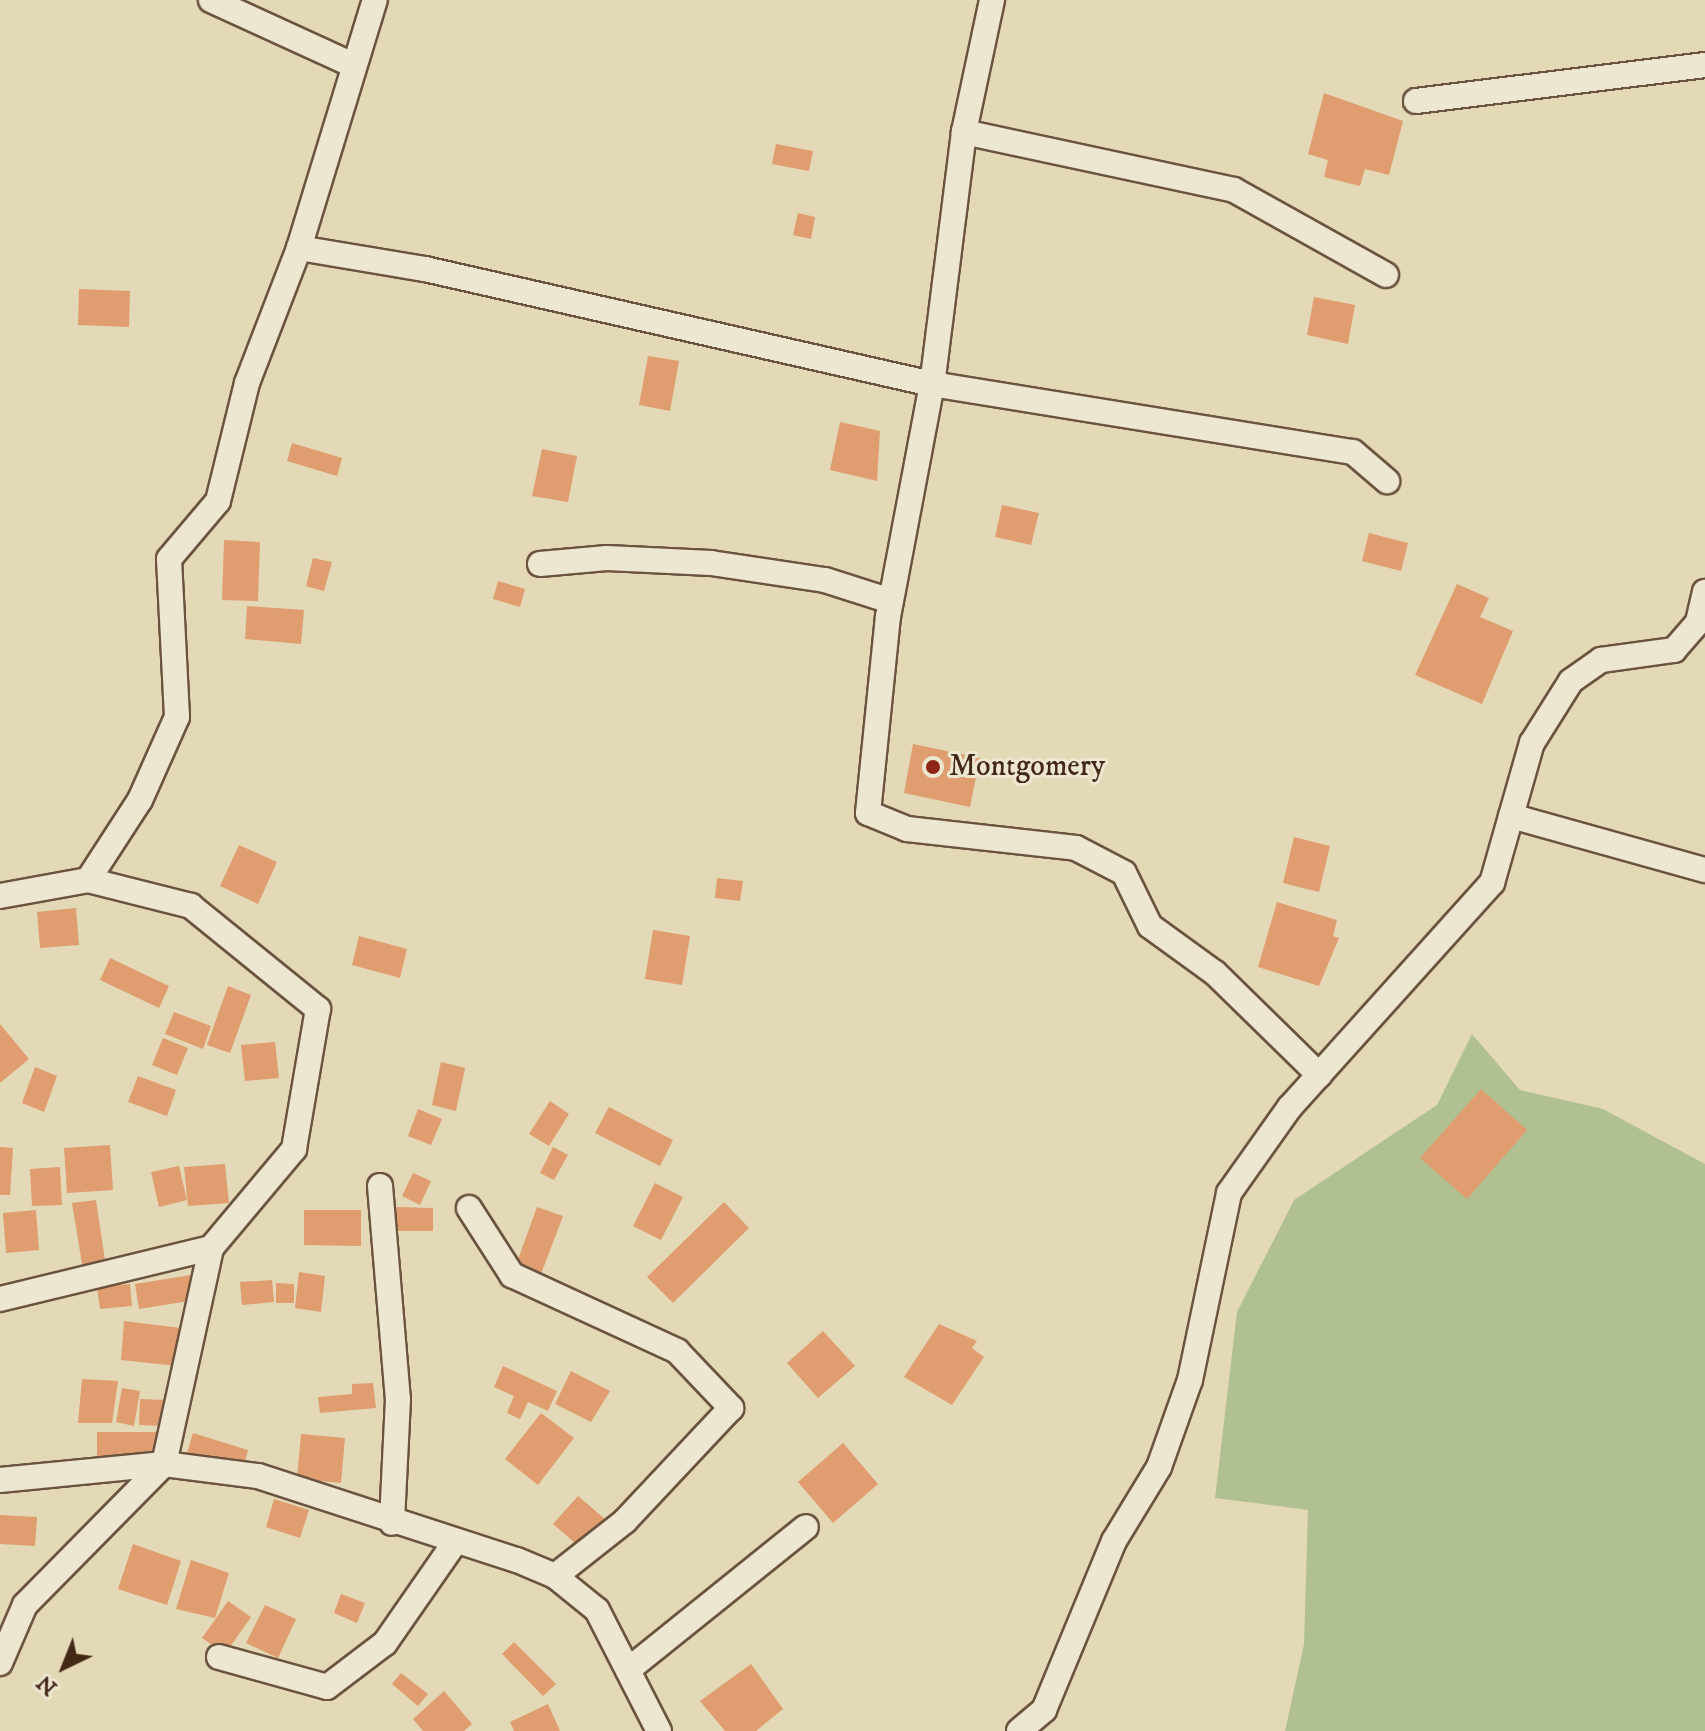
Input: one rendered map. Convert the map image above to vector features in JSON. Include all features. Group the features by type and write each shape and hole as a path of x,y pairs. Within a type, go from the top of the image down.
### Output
{"street":[{"path":"211,0 351,64"},
{"path":"88,880 140,800 177,717 169,559 218,501 247,383 299,248 351,64 375,0"},
{"path":"992,0 964,132 932,384 891,601 868,813 907,829 1076,848 1124,873 1150,926 1215,973 1319,1075"},
{"path":"1416,101 1705,65"},
{"path":"964,132 1234,190 1386,275"},
{"path":"299,248 425,269 932,384 1353,452 1387,481"},
{"path":"540,564 607,558 711,563 825,580 891,601"},
{"path":"1019,1731 1044,1710 1114,1541 1159,1467 1190,1380 1229,1193 1319,1075 1492,883 1532,743 1571,681 1601,660 1674,650 1698,622 1705,592"},
{"path":"1511,816 1705,870"},
{"path":"0,896 88,880 191,906 318,1009 294,1149 211,1248 164,1464 25,1605 0,1663"},
{"path":"380,1186 398,1399 392,1523"},
{"path":"469,1208 512,1275 677,1351 731,1408 625,1521 555,1576"},
{"path":"0,1299 211,1248"},
{"path":"0,1480 164,1464 258,1476 453,1545 555,1576 597,1610 659,1731"},
{"path":"628,1670 806,1527"},
{"path":"219,1657 327,1687 385,1643 453,1545"}],"green space":[{"path":"1472,1034 1520,1090 1603,1109 1705,1164 1705,1731 1285,1731 1304,1644 1308,1510 1215,1498 1237,1312 1294,1200 1437,1105"}],"building":[{"path":"1324,93 1403,121 1389,175 1365,169 1360,186 1324,177 1328,160 1308,154"},
{"path":"776,144 813,151 809,171 772,164"},
{"path":"798,213 815,217 811,239 793,235"},
{"path":"79,289 130,291 129,327 78,325"},
{"path":"1314,297 1355,305 1348,344 1307,335"},
{"path":"648,356 679,361 670,411 639,405"},
{"path":"840,422 880,431 877,481 830,470"},
{"path":"292,443 342,458 337,476 287,461"},
{"path":"542,449 577,456 568,502 532,496"},
{"path":"1002,505 1039,513 1031,545 995,537"},
{"path":"1369,533 1408,543 1401,571 1362,561"},
{"path":"224,540 260,542 258,601 222,600"},
{"path":"313,558 332,562 324,591 306,586"},
{"path":"498,581 525,589 520,607 493,599"},
{"path":"1457,584 1489,598 1480,617 1513,631 1482,704 1415,675"},
{"path":"247,606 304,610 301,644 245,639"},
{"path":"913,744 980,758 970,807 904,793"},
{"path":"1294,837 1330,846 1319,892 1283,883"},
{"path":"239,845 277,862 258,904 220,886"},
{"path":"717,878 743,881 740,901 715,898"},
{"path":"1277,902 1337,920 1333,936 1339,938 1319,986 1258,967"},
{"path":"76,908 79,945 40,948 37,912"},
{"path":"653,930 690,936 682,985 645,979"},
{"path":"359,936 407,949 400,978 352,965"},
{"path":"110,958 169,986 159,1008 100,980"},
{"path":"228,986 251,995 230,1053 207,1045"},
{"path":"174,1012 211,1026 203,1049 165,1034"},
{"path":"0,1024 29,1059 0,1083"},
{"path":"163,1038 188,1048 177,1075 152,1065"},
{"path":"275,1042 279,1078 245,1081 241,1045"},
{"path":"441,1062 465,1068 456,1111 432,1105"},
{"path":"35,1067 57,1076 44,1112 22,1103"},
{"path":"138,1076 176,1090 167,1116 128,1102"},
{"path":"1481,1089 1527,1130 1467,1199 1420,1158"},
{"path":"550,1101 569,1114 549,1146 529,1134"},
{"path":"609,1107 673,1140 660,1166 595,1133"},
{"path":"418,1109 442,1119 431,1145 408,1136"},
{"path":"110,1145 113,1190 67,1193 64,1148"},
{"path":"0,1147 13,1148 10,1195 0,1195"},
{"path":"553,1147 568,1155 554,1180 540,1173"},
{"path":"225,1164 229,1203 188,1206 184,1167"},
{"path":"179,1166 187,1200 159,1207 151,1172"},
{"path":"60,1167 62,1205 32,1206 30,1169"},
{"path":"413,1173 431,1181 420,1205 402,1196"},
{"path":"655,1183 683,1197 661,1240 633,1226"},
{"path":"96,1200 106,1267 83,1270 72,1203"},
{"path":"724,1202 749,1228 673,1303 647,1277"},
{"path":"395,1207 433,1208 433,1231 395,1231"},
{"path":"537,1207 563,1216 541,1274 516,1265"},
{"path":"36,1210 39,1250 6,1253 3,1213"},
{"path":"304,1210 361,1210 361,1246 304,1245"},
{"path":"299,1272 325,1276 321,1312 295,1308"},
{"path":"191,1275 195,1300 139,1309 135,1284"},
{"path":"272,1280 274,1302 242,1305 240,1282"},
{"path":"276,1283 294,1284 294,1303 276,1303"},
{"path":"130,1284 132,1306 100,1309 97,1287"},
{"path":"124,1321 181,1328 177,1366 121,1360"},
{"path":"939,1324 977,1341 972,1348 984,1357 952,1405 904,1377"},
{"path":"823,1331 855,1366 818,1398 787,1363"},
{"path":"503,1366 557,1391 548,1411 528,1402 520,1419 507,1413 514,1396 494,1387"},
{"path":"571,1371 610,1391 591,1422 555,1404"},
{"path":"82,1379 118,1381 112,1423 78,1423"},
{"path":"373,1383 376,1408 320,1413 318,1397 352,1394 352,1384"},
{"path":"122,1388 140,1391 134,1426 116,1422"},
{"path":"140,1399 166,1400 165,1426 139,1425"},
{"path":"541,1413 574,1438 538,1485 505,1459"},
{"path":"97,1432 162,1432 162,1458 97,1459"},
{"path":"193,1433 248,1450 243,1469 187,1453"},
{"path":"301,1434 345,1438 341,1483 297,1479"},
{"path":"843,1443 878,1484 833,1523 798,1482"},
{"path":"578,1496 606,1520 582,1549 553,1524"},
{"path":"274,1499 309,1510 300,1538 266,1527"},
{"path":"0,1515 37,1517 35,1546 0,1544"},
{"path":"133,1544 181,1561 167,1605 118,1589"},
{"path":"191,1560 229,1573 215,1618 176,1609"},
{"path":"341,1594 365,1603 357,1623 334,1613"},
{"path":"228,1601 251,1617 225,1654 202,1638"},
{"path":"265,1605 296,1619 278,1658 246,1643"},
{"path":"514,1642 556,1684 543,1696 502,1654"},
{"path":"751,1664 783,1709 756,1731 725,1731 700,1701"},
{"path":"401,1673 428,1694 418,1706 392,1684"},
{"path":"444,1691 472,1724 464,1731 423,1731 413,1719"},
{"path":"548,1704 560,1731 514,1731 510,1722"}],"place":[{"name":"Montgomery","path":"933,767"}]}
